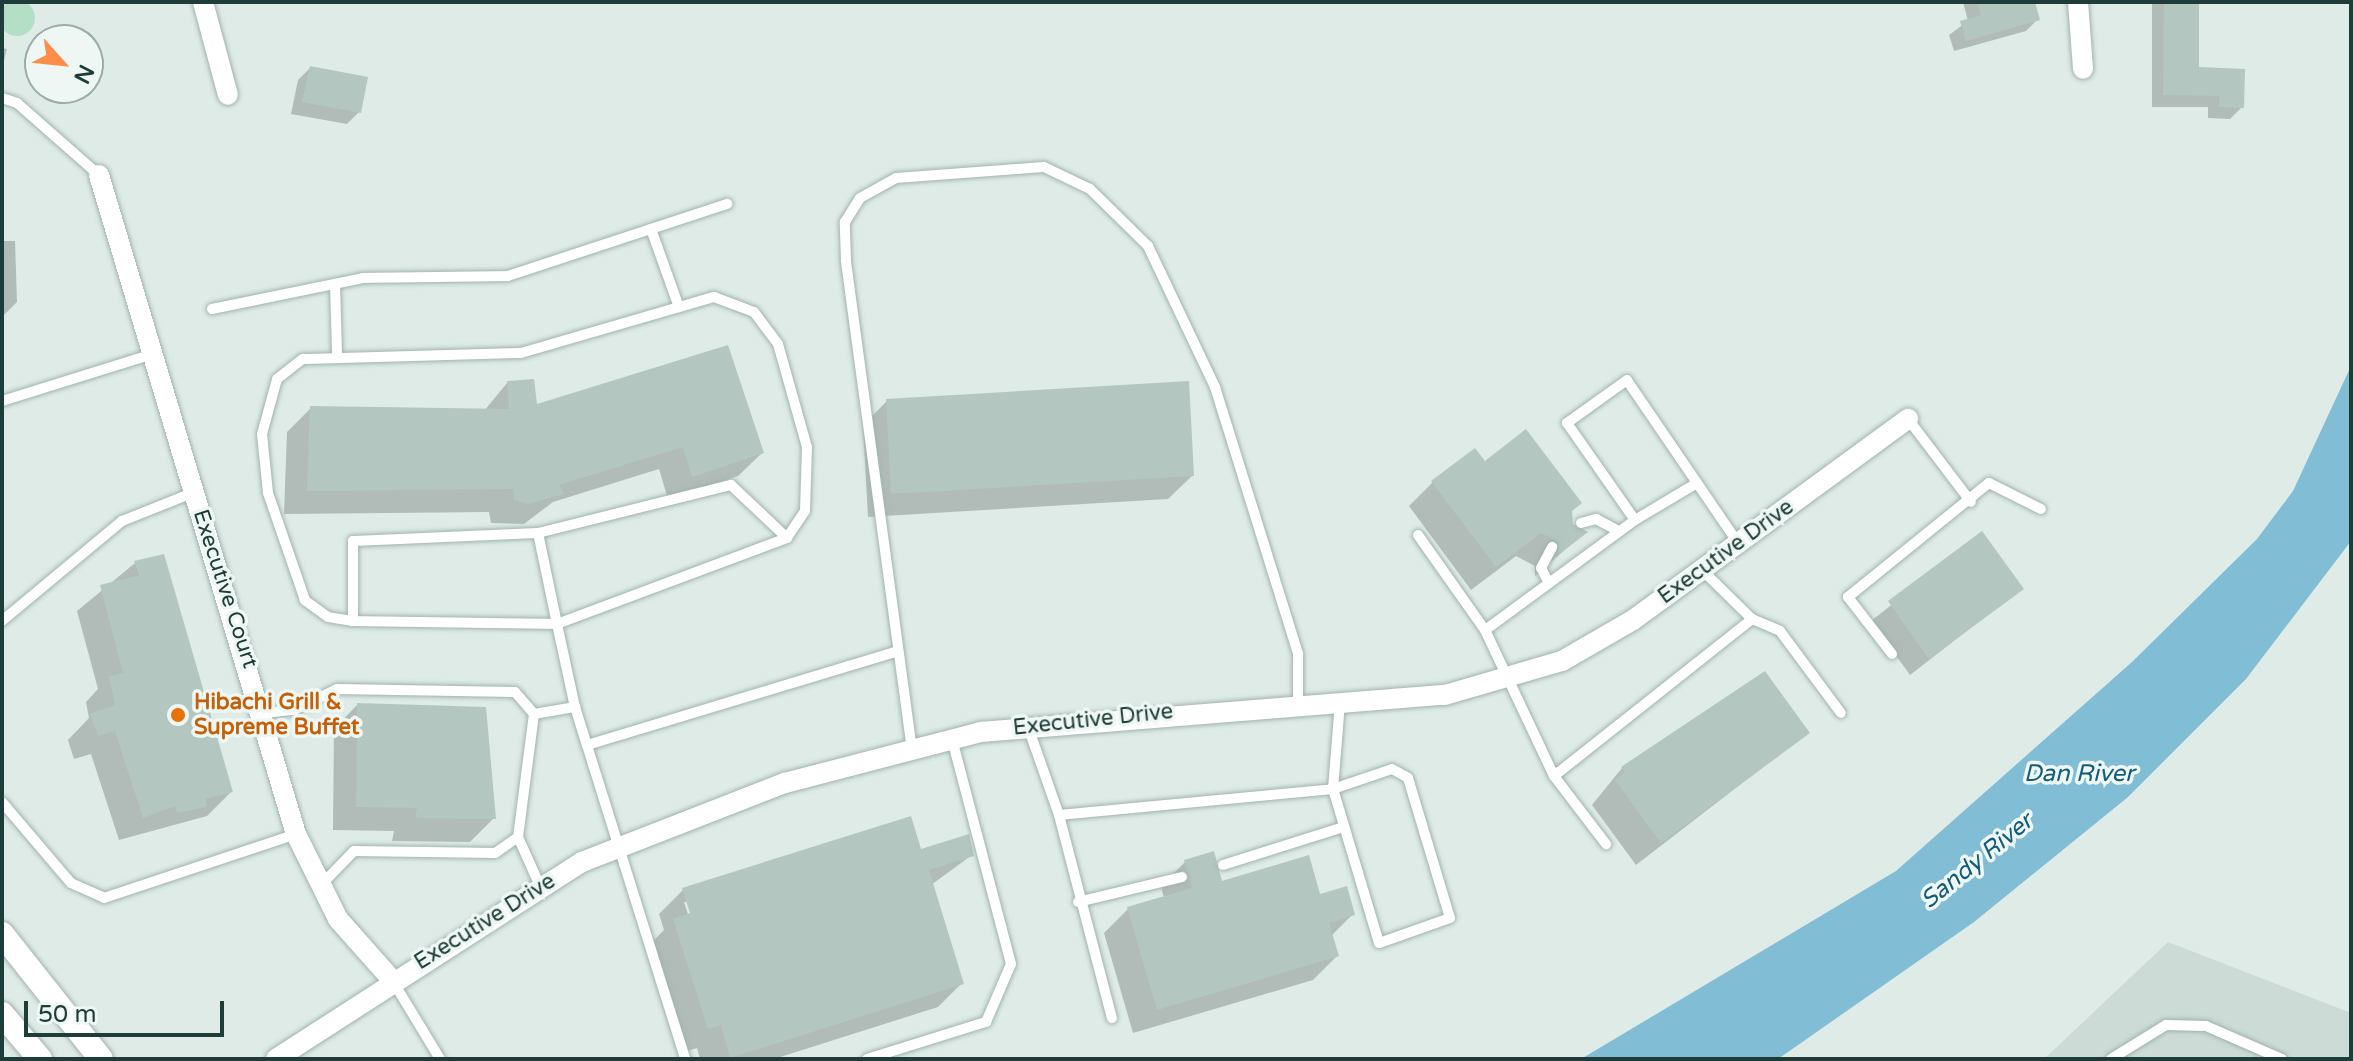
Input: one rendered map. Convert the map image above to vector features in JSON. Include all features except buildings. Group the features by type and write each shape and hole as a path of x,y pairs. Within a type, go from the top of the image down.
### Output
{"main road":[{"path":"2,934 101,1059"},
{"path":"2,1014 40,1059"}],"street":[{"path":"203,2 228,95"},
{"path":"2078,2 2083,69"},
{"name":"Executive Court","path":"99,175 264,713 296,834 319,887 393,981"},
{"name":"Executive Drive","path":"276,1059 540,886 621,844 785,783 952,739 1027,725 1445,695 1508,682 1574,655 1702,570 1908,419"}],"lane":[{"path":"2,98 17,103 99,175"},
{"path":"912,750 845,222 860,198 896,178 1044,167 1090,189 1148,246 1215,387 1298,654 1298,704"},
{"path":"212,309 363,278 508,276 727,204"},
{"path":"651,229 679,307"},
{"path":"335,285 337,353"},
{"path":"714,297 754,312 778,344 807,447 805,511 787,538 557,624 353,621 328,617 305,600 268,493 262,434 277,379 303,359 337,353 521,353 714,297"},
{"path":"2,401 156,353"},
{"path":"1635,520 1567,423 1627,380 1738,543"},
{"path":"1908,419 1971,502"},
{"path":"1485,630 1619,531 1697,483"},
{"path":"1892,654 1848,597 1971,502 1989,483 2041,509"},
{"path":"353,621 353,541 538,533 731,485 787,538"},
{"path":"2,621 122,521 195,492"},
{"path":"1581,523 1596,519 1619,531"},
{"path":"538,533 575,707 621,844 685,1059"},
{"path":"1418,535 1485,630 1554,776 1606,844"},
{"path":"1549,583 1541,568 1552,547"},
{"path":"1702,570 1752,619 1780,631 1841,713"},
{"path":"1554,776 1752,619"},
{"path":"587,745 898,651"},
{"path":"264,713 294,710 337,689 515,692 534,714 518,837 540,886"},
{"path":"1059,815 1333,789 1392,769 1408,778 1450,918 1379,943 1340,828 1333,789 1340,702"},
{"path":"534,714 575,707"},
{"path":"1027,725 1059,815 1078,902 1112,1018"},
{"path":"867,1059 986,1022 1011,964 952,739"},
{"path":"2,802 71,883 104,898 296,834"},
{"path":"1223,865 1340,828"},
{"path":"319,887 354,851 495,853 518,837"},
{"path":"1078,902 1182,877"},
{"path":"393,981 440,1059"},
{"path":"2111,1059 2166,1025 2206,1026 2282,1059"}],"shaded area":[{"path":"2168,942 2351,1013 2351,1059 2044,1059"}],"green space":[{"path":"10,2 24,2 33,11 33,24 24,24 24,34 10,34 1,25 1,11"}],"water":[{"name":"Dan River","path":"2351,366 2351,541 2246,679 2128,797 1974,922 1778,1059 1581,1059 1896,871 2132,662 2257,539 2293,491"}],"place":[{"name":"Hibachi Grill & Supreme Buffet","path":"178,715"}],"water label":[{"name":"Sandy River","path":"1977,861"}]}
